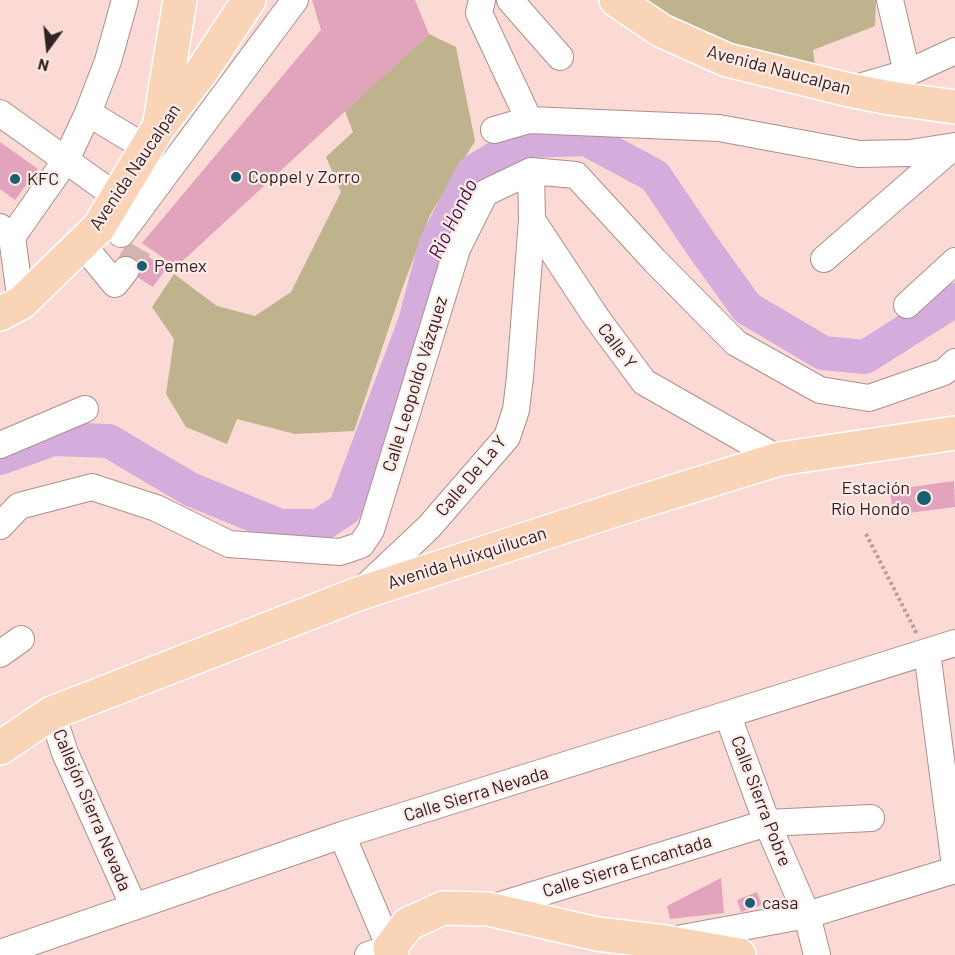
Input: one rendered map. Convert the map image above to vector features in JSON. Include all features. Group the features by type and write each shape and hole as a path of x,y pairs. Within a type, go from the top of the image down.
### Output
{"main road":[{"path":"153,137 180,0"},
{"name":"Avenida Naucalpan","path":"11,309 116,226 153,137 202,71 249,0"},
{"name":"Avenida Naucalpan","path":"616,0 662,31 716,56 849,90 955,107"},
{"name":"Avenida Huixquilucan","path":"0,748 52,712 358,594 616,509 779,459 955,433"},
{"path":"383,953 408,924 443,908 488,909 597,933 739,955"}],"street":[{"path":"11,309 6,232 66,160 108,62 125,0"},
{"path":"126,270 115,284 116,226 296,0"},
{"path":"482,0 479,13 529,120"},
{"path":"510,0 560,57"},
{"path":"890,0 907,73"},
{"path":"849,90 907,73 955,51"},
{"path":"0,113 66,160 116,226"},
{"path":"88,113 153,137"},
{"path":"494,130 529,120 719,128 859,154 910,153 954,146"},
{"path":"824,258 954,146"},
{"path":"532,220 531,171 576,175 655,261 736,343 820,390 869,398 944,372 955,362"},
{"name":"Calle Leopoldo Vázquez","path":"0,526 19,506 92,487 156,508 229,544 340,552 361,545 371,530 456,249 484,193 531,171"},
{"name":"Calle Y","path":"532,220 596,317 644,382 779,459"},
{"name":"Calle De La Y","path":"358,594 429,527 507,437 516,410 520,377 532,220"},
{"path":"907,305 955,261"},
{"path":"0,445 85,409"},
{"path":"0,654 21,639"},
{"name":"Calle Sierra Nevada","path":"0,953 342,835 728,716 955,643"},
{"path":"665,942 807,915 955,868 927,652"},
{"name":"Callejón Sierra Nevada","path":"52,712 66,753 134,907"},
{"name":"Calle Sierra Pobre","path":"728,716 767,823 807,915 817,955"},
{"name":"Calle Sierra Encantada","path":"488,909 767,823 871,818"},
{"path":"342,835 383,953"}],"path":[{"path":"866,534 927,652"}],"shaded area":[{"path":"632,0 876,0 875,26 813,50 816,72 716,48"},
{"path":"429,34 456,47 475,141 430,215 402,289 354,431 295,434 237,419 227,444 186,427 166,394 174,339 152,307 174,274 217,306 255,316 291,292 341,192 326,157 353,132 345,111"}],"building":[{"name":"Coppel y Zorro","path":"312,0 415,0 429,34 176,267 142,243 321,30"},
{"name":"KFC","path":"0,142 38,169 15,200 0,189"},
{"name":"Pemex","path":"129,243 166,269 153,287 117,264"},
{"path":"954,481 955,507 893,515 890,490"},
{"path":"721,878 724,913 670,919 667,906"},
{"name":"casa","path":"757,892 762,905 741,912 737,900"}],"waterway":[{"name":"Rio Hondo","path":"0,458 53,439 109,441 190,489 280,526 319,526 345,509 415,322 436,243 473,172 524,141 586,139 655,176 747,308 823,353 865,357 955,300"}],"tunnel":[{"path":"126,270 139,248"}],"place":[{"name":"Coppel y Zorro","path":"236,177"},
{"name":"KFC","path":"15,179"},
{"name":"Pemex","path":"142,266"},
{"name":"Estación Río Hondo","path":"924,498"},
{"name":"casa","path":"750,903"}]}
